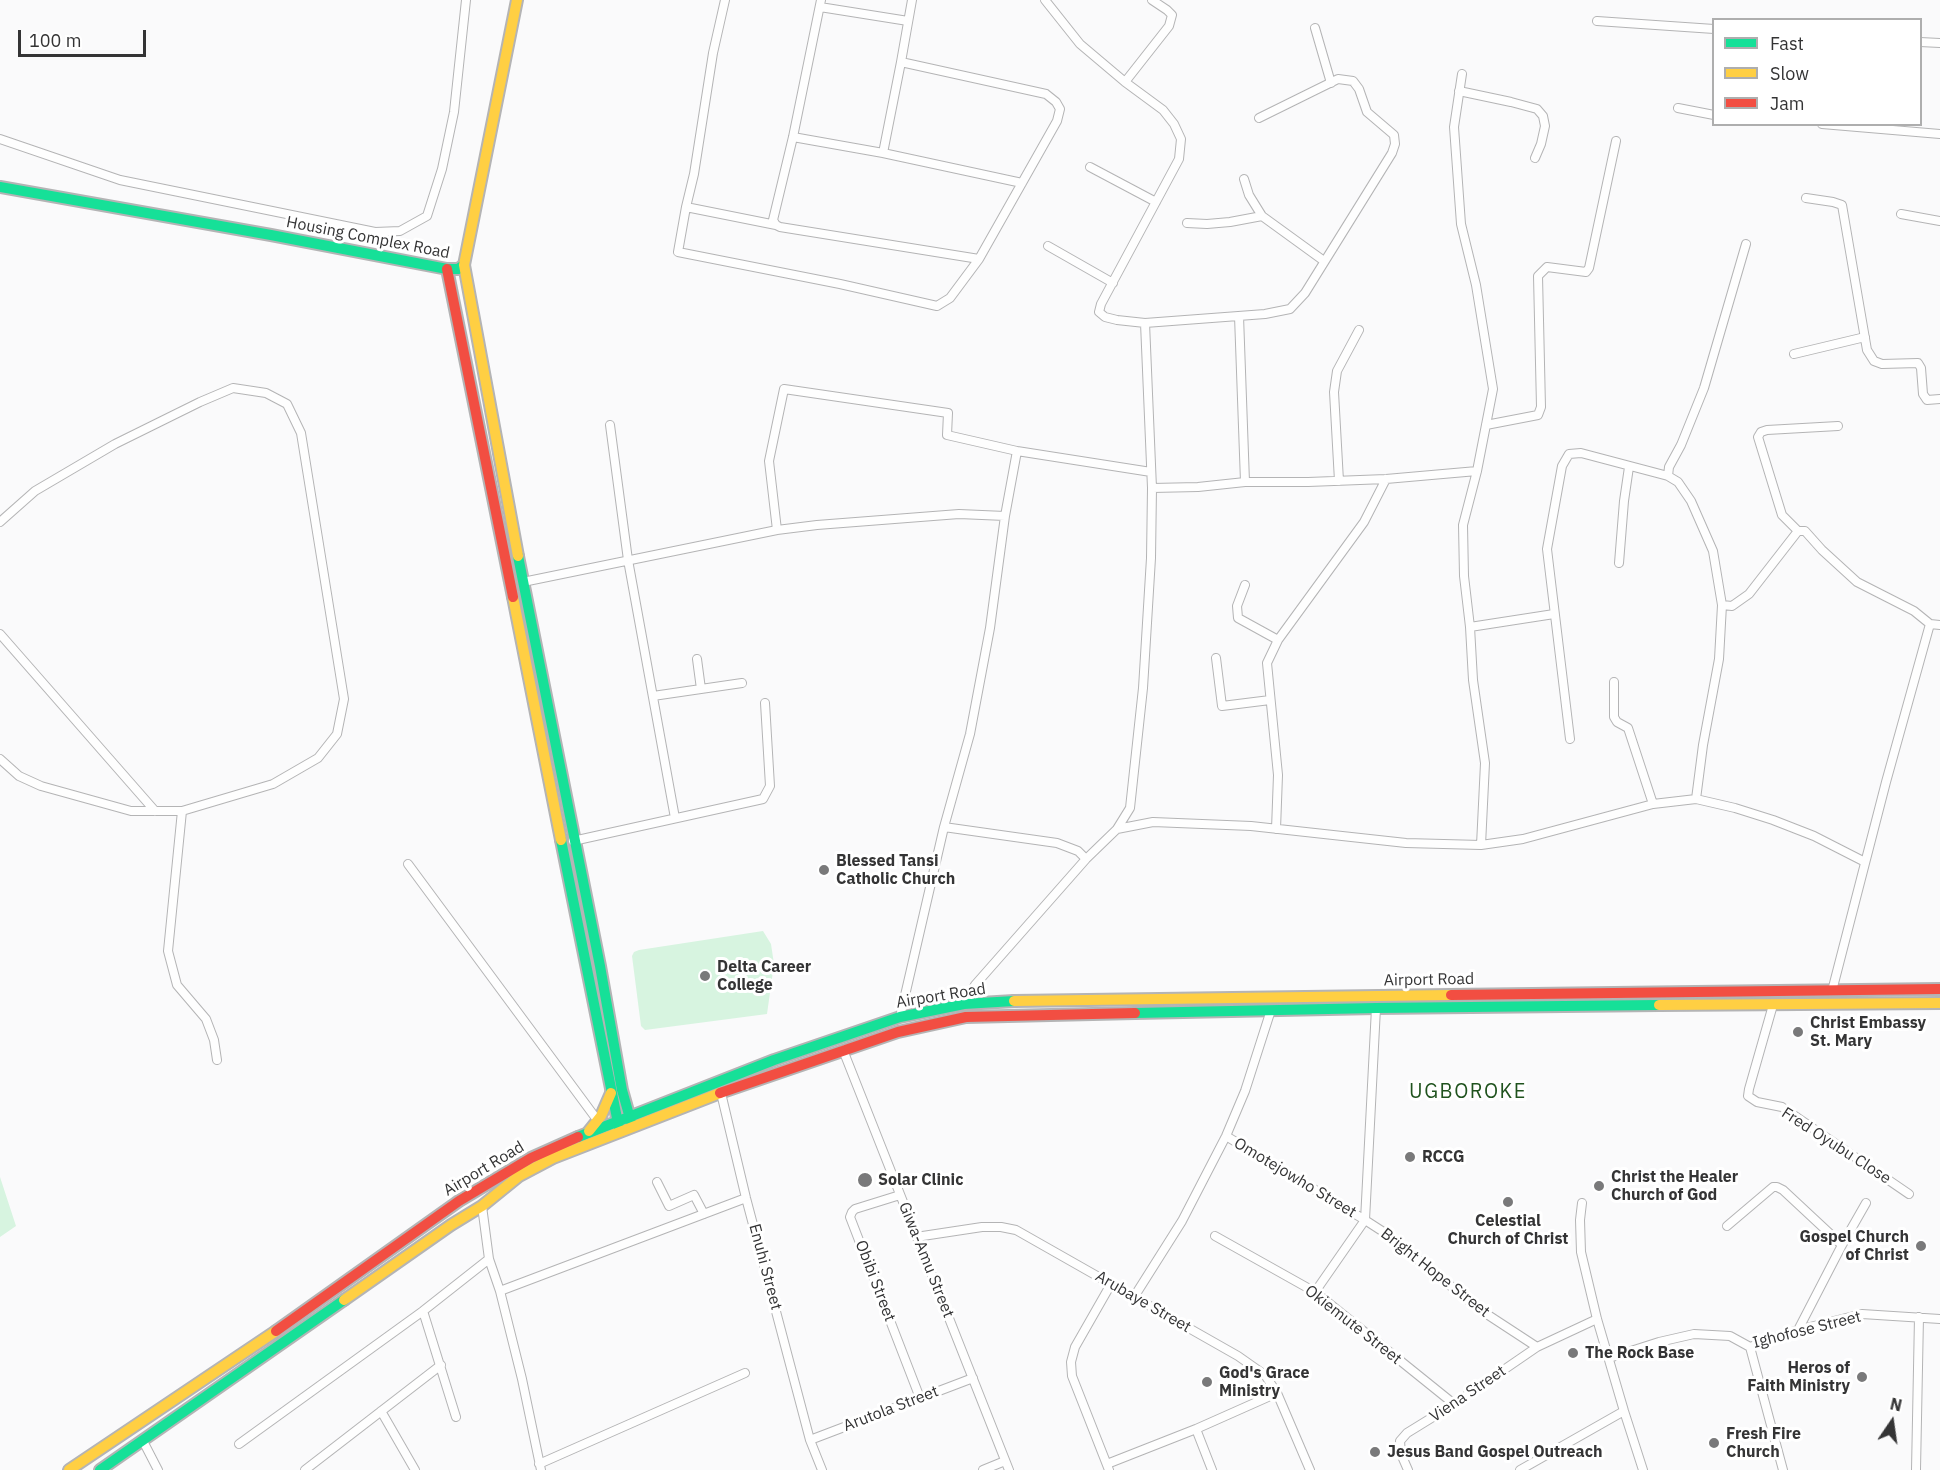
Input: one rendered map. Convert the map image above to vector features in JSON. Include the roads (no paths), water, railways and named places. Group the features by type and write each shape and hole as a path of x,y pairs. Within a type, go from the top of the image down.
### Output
{"main road":[{"name":"Housing Complex Road","path":"0,187 447,269 458,268 464,265 466,260 517,0"},
{"path":"464,265 573,841 600,966 617,1091 617,1122 621,1133"},
{"path":"447,269 617,1091 634,1128"},
{"name":"Airport Road","path":"69,1470 243,1354 459,1201 531,1158 588,1133 774,1060 900,1017 964,1004 1097,999 1940,989"},
{"path":"1097,999 1098,1015"},
{"name":"Airport Road","path":"100,1470 451,1225 482,1206 519,1176 582,1146 721,1093 898,1032 966,1017 1654,1004 1940,1003"},
{"path":"617,1091 636,1108 650,1110"},
{"path":"588,1133 617,1091"}],"street":[{"path":"0,139 120,180 375,232 400,231 428,216 442,168 454,112 466,0"},
{"path":"725,0 713,53 694,174 678,252 937,306 950,298 979,259 1057,121 1060,109 1056,102 1046,94 901,62"},
{"path":"883,153 912,0"},
{"path":"1045,0 1080,44 1163,110 1174,124 1181,139 1179,159 1101,304 1100,312 1105,316 1117,320 1145,323 1265,314 1290,309 1305,293 1392,153 1395,144 1394,135 1367,112 1359,89 1353,81 1338,79 1259,118"},
{"path":"1125,82 1168,26 1172,15 1152,0"},
{"path":"776,225 773,220 774,215 794,137 821,3 908,21"},
{"path":"1597,21 1712,29"},
{"path":"1315,28 1331,83"},
{"path":"1922,42 1940,42"},
{"path":"1462,74 1454,127 1461,224 1476,285 1493,389 1477,471 1463,525 1464,576 1473,680 1485,763 1481,844"},
{"path":"1459,91 1537,109 1543,116 1545,126 1535,158"},
{"path":"1678,108 1712,115"},
{"path":"1846,126 1940,134"},
{"path":"794,137 883,153 1022,183"},
{"path":"1486,425 1538,415 1541,407 1538,276 1547,267 1586,272 1589,268 1616,141"},
{"path":"1090,167 1156,202"},
{"path":"1244,179 1249,195 1262,216 1324,261"},
{"path":"1806,198 1842,205 1867,350 1874,361 1882,364 1918,363 1921,368 1923,394 1927,400 1940,399"},
{"path":"686,207 776,225 979,259"},
{"path":"1901,214 1940,221"},
{"path":"1187,223 1230,222 1262,216"},
{"path":"1668,476 1669,467 1681,445 1704,388 1746,244"},
{"path":"1048,246 1113,283"},
{"path":"1239,316 1245,482"},
{"path":"964,1004 975,985 1086,859 1117,830 1130,808 1143,688 1151,558 1152,488 1145,323"},
{"path":"1339,481 1334,392 1337,371 1359,330"},
{"path":"1794,354 1865,338"},
{"path":"0,522 35,491 116,444 200,402 232,388 266,393 287,404 301,433 344,699 337,734 318,758 273,784 182,810 131,811 41,786 19,776 0,759"},
{"path":"777,530 769,461 784,389 948,413 947,435 1017,451 1151,472"},
{"path":"610,424 628,560 675,818"},
{"path":"1838,426 1761,432 1758,437 1782,515 1798,531 1805,531 1857,582 1914,611 1930,624 1940,625"},
{"path":"900,1017 944,827 972,724 990,628 1005,516 1017,451"},
{"path":"1570,739 1547,549 1562,466 1569,454 1581,453 1668,476 1678,482 1691,501 1713,551 1722,605 1719,659 1703,745 1696,799"},
{"path":"1619,563 1629,467"},
{"path":"1152,488 1245,482 1386,479 1477,471"},
{"path":"1276,829 1278,775 1267,663 1278,640 1364,522 1386,479"},
{"path":"523,582 777,530 959,514 1005,516"},
{"path":"1722,605 1732,606 1749,594 1798,531"},
{"path":"1245,585 1238,606 1238,618 1278,640"},
{"path":"1470,627 1554,614"},
{"path":"1832,991 1930,624"},
{"path":"0,634 155,811"},
{"path":"1215,658 1222,706 1270,700"},
{"path":"697,659 701,689"},
{"path":"1614,682 1614,717 1617,722 1628,728 1653,804"},
{"path":"653,696 742,683"},
{"path":"573,841 763,799 770,786 765,703"},
{"path":"1117,830 1153,822 1251,826 1406,843 1481,844 1523,839 1653,804 1696,799 1773,819 1814,836 1865,862"},
{"path":"182,810 168,951 177,985 206,1019 218,1060"},
{"path":"944,827 1057,843 1078,851 1086,859"},
{"path":"408,864 598,1121"},
{"name":"Fred Oyubu Close","path":"1773,1005 1748,1096 1757,1102 1782,1107 1909,1194"},
{"name":"Bright Hope Street","path":"1376,1008 1365,1220 1482,1311 1536,1347"},
{"path":"1134,1297 1182,1221 1226,1136 1245,1091 1271,1010"},
{"name":"Giwa-Amu Street","path":"843,1050 1009,1470"},
{"name":"Enuhi Street","path":"721,1093 746,1198 810,1440 822,1470"},
{"name":"Omotejowho Street","path":"1226,1136 1365,1220"},
{"path":"657,1182 669,1206 694,1195 704,1214"},
{"path":"1727,1226 1773,1187 1777,1187 1842,1245"},
{"name":"Obibi Street","path":"900,1195 855,1209 850,1217 920,1398"},
{"path":"500,1291 746,1198"},
{"path":"1582,1203 1581,1252 1597,1319 1643,1470"},
{"path":"1798,1330 1866,1203"},
{"path":"482,1206 489,1258 500,1291 522,1379 540,1467 746,1373"},
{"path":"1315,1292 1365,1220"},
{"name":"Arubaye Street","path":"916,1237 982,1227 1016,1230 1238,1356 1265,1375 1277,1393 1310,1470"},
{"name":"Okiemute Street","path":"1215,1236 1315,1292 1454,1404"},
{"path":"239,1444 423,1311 489,1258"},
{"path":"1111,1284 1075,1347 1071,1362 1072,1376 1108,1467 1277,1393"},
{"path":"423,1311 456,1417"},
{"name":"Ighofose Street","path":"1609,1358 1659,1342 1694,1334 1730,1336 1750,1347 1798,1330 1862,1314 1940,1319"},
{"path":"1916,1470 1919,1317"},
{"path":"1536,1347 1597,1319"},
{"name":"Viena Street","path":"1408,1470 1401,1454 1400,1441 1407,1433 1454,1404 1536,1347"},
{"path":"1750,1347 1784,1470"},
{"path":"305,1470 441,1365"},
{"name":"Arutola Street","path":"810,1440 973,1378"},
{"path":"381,1411 416,1470"},
{"path":"1520,1470 1624,1411"},
{"path":"1196,1429 1212,1470"},
{"path":"143,1441 158,1470"},
{"path":"983,1470 1005,1461"}],"place":[{"name":"Blessed Tansi Catholic Church","path":"824,870"},
{"name":"Delta Career College","path":"705,976"},
{"name":"Christ Embassy St. Mary","path":"1798,1032"},
{"name":"RCCG","path":"1410,1157"},
{"name":"Solar Clinic","path":"865,1180"},
{"name":"Christ the Healer Church of God","path":"1599,1186"},
{"name":"Celestial Church of Christ","path":"1508,1202"},
{"name":"Gospel Church of Christ","path":"1921,1246"},
{"name":"The Rock Base","path":"1573,1353"},
{"name":"Heros of Faith Ministry","path":"1862,1377"},
{"name":"God's Grace Ministry","path":"1207,1382"},
{"name":"Fresh Fire Church","path":"1714,1443"},
{"name":"Jesus Band Gospel Outreach","path":"1375,1452"}],"district":[{"name":"UGBOROKE","path":"1468,1092"}]}
